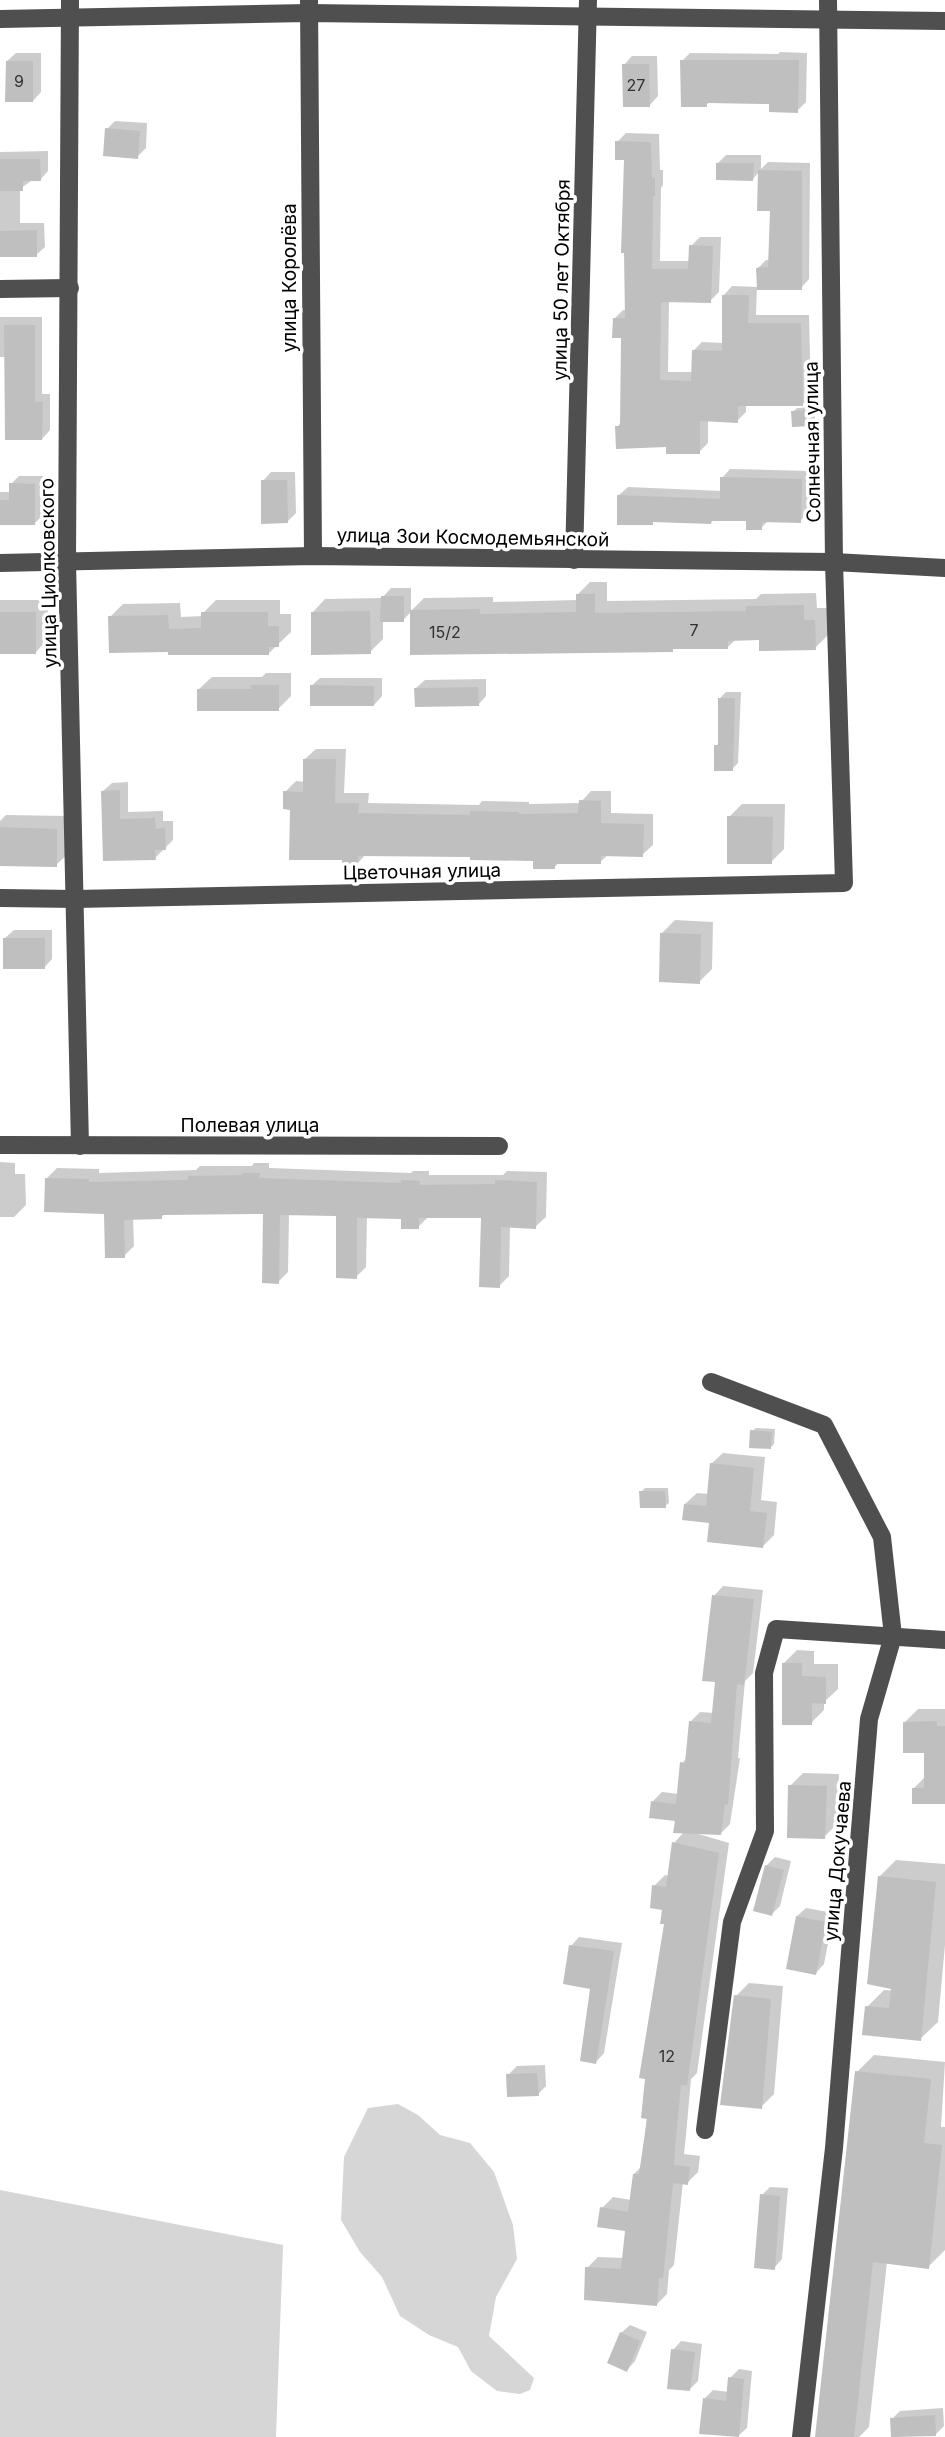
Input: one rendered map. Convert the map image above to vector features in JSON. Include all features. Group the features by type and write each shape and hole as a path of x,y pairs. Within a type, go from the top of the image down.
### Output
{"street":[{"name":"улица Циолковского","path":"70,0 71,288 67,562 80,1146"},
{"name":"Солнечная улица","path":"828,0 834,562 844,883"},
{"path":"0,19 71,19 308,6 588,9 828,20 945,21"},
{"name":"улица Королёва","path":"308,6 313,556"},
{"name":"улица 50 лет Октября","path":"574,560 588,9"},
{"path":"0,289 71,288"},
{"name":"улица Зои Космодемьянской","path":"0,563 313,556 834,562 945,568"},
{"name":"Цветочная улица","path":"0,898 76,899 844,883"},
{"name":"Полевая улица","path":"0,1145 499,1146"},
{"name":"улица Докучаева","path":"711,1382 824,1425 882,1537 893,1636 869,1719 834,2148 801,2437"},
{"path":"705,2130 732,1922 765,1831 764,1673 776,1629 945,1640"}],"shaded area":[{"path":"398,2104 418,2115 440,2135 470,2143 494,2172 513,2225 517,2259 496,2297 489,2336 534,2378 530,2390 520,2394 497,2391 471,2371 458,2347 429,2335 400,2316 382,2277 360,2252 341,2220 344,2157 368,2108"},
{"path":"0,2190 283,2245 276,2437 0,2437"}],"building":[{"path":"680,60 799,60 798,113 769,112 769,104 707,103 707,107 681,107"},
{"path":"6,61 33,61 33,102 5,102"},
{"path":"622,64 649,64 650,107 623,107"},
{"path":"105,128 140,131 138,159 103,156"},
{"path":"615,141 651,142 652,178 655,178 652,269 688,269 689,245 713,246 711,303 661,302 660,380 691,381 692,350 722,351 722,295 749,295 748,323 801,323 803,406 738,406 738,423 700,421 700,454 666,454 666,447 616,449 615,426 620,426 621,338 612,338 613,318 625,318 624,253 621,253 624,160 615,160"},
{"path":"0,159 40,159 41,181 23,181 23,191 0,191"},
{"path":"716,163 754,163 753,181 716,180"},
{"path":"758,170 802,171 802,290 757,290 756,268 768,267 770,211 757,211"},
{"path":"37,230 37,257 0,257 0,231"},
{"path":"4,325 35,325 35,402 43,402 42,440 5,440"},
{"path":"811,410 812,426 792,427 791,411"},
{"path":"720,477 802,479 801,523 762,522 762,530 746,530 746,521 617,525 617,495 720,499"},
{"path":"261,480 287,480 288,523 261,524"},
{"path":"9,483 35,484 35,525 0,525 0,500 9,500"},
{"path":"576,594 595,594 595,613 746,611 746,606 804,605 804,620 815,620 816,650 759,651 759,640 728,641 728,649 673,649 673,652 410,655 410,610 480,609 480,614 576,612"},
{"path":"381,596 404,596 404,622 380,622"},
{"path":"370,611 371,654 311,655 311,612"},
{"path":"0,612 36,612 36,654 0,654"},
{"path":"201,612 268,612 268,626 279,626 279,647 269,647 269,655 109,653 108,616 168,615 169,629 201,628"},
{"path":"251,685 279,685 279,711 197,711 197,689 251,689"},
{"path":"310,685 374,686 374,706 310,706"},
{"path":"478,687 479,706 415,707 414,688"},
{"path":"718,698 735,698 733,771 714,771 714,745 718,745"},
{"path":"303,759 336,759 335,803 359,803 358,813 578,813 579,800 601,801 601,823 644,824 643,857 601,856 601,864 555,864 555,869 533,869 533,861 470,860 470,857 358,856 358,866 342,865 342,860 289,860 290,810 283,809 283,791 303,792"},
{"path":"120,790 120,819 155,818 156,829 165,828 166,850 155,850 156,860 103,861 101,791"},
{"path":"727,816 773,817 772,864 727,864"},
{"path":"0,827 57,829 57,867 0,866"},
{"path":"660,933 701,934 700,984 659,982"},
{"path":"3,938 45,938 45,969 3,969"},
{"path":"260,1173 259,1178 401,1183 401,1180 420,1181 419,1185 495,1184 495,1180 537,1182 536,1229 501,1227 500,1288 479,1287 481,1218 419,1218 419,1229 401,1229 401,1219 357,1218 357,1279 336,1278 336,1216 280,1215 279,1284 262,1283 263,1214 162,1215 162,1219 124,1220 125,1258 105,1258 104,1214 44,1212 45,1178 89,1179 89,1182 188,1180 188,1176"},
{"path":"750,1430 772,1432 771,1449 749,1448"},
{"path":"710,1463 754,1468 750,1511 767,1513 763,1548 707,1542 709,1523 682,1520 684,1504 706,1506"},
{"path":"639,1491 665,1491 666,1508 640,1508"},
{"path":"712,1595 754,1599 744,1685 737,1684 728,1805 725,1804 721,1835 673,1833 675,1821 649,1818 651,1801 676,1804 680,1762 685,1763 689,1721 711,1723 715,1682 702,1681"},
{"path":"782,1663 802,1663 802,1676 826,1677 826,1704 812,1703 812,1725 782,1725"},
{"path":"937,1721 937,1726 945,1726 945,1804 912,1804 912,1788 924,1788 924,1753 903,1753 903,1722"},
{"path":"788,1785 827,1786 825,1839 787,1838"},
{"path":"672,1842 719,1853 687,2086 681,2085 675,2147 674,2165 690,2167 688,2185 673,2183 663,2278 659,2278 657,2306 584,2300 585,2267 621,2269 625,2231 597,2227 600,2207 628,2212 633,2174 639,2174 647,2119 641,2118 645,2079 639,2078 664,1924 660,1924 662,1910 650,1908 652,1885 666,1887"},
{"path":"765,1865 784,1870 772,1916 753,1911"},
{"path":"878,1876 936,1882 921,2041 862,2035 865,2006 889,2008 891,1989 867,1984"},
{"path":"796,1916 826,1922 816,1975 786,1969"},
{"path":"569,1945 614,1951 596,2064 580,2061 590,1989 563,1984"},
{"path":"734,1995 771,1999 762,2109 720,2105"},
{"path":"855,2071 931,2079 924,2143 942,2145 929,2269 873,2262 854,2437 815,2437"},
{"path":"537,2073 539,2096 507,2097 506,2074"},
{"path":"760,2194 780,2196 775,2270 754,2268"},
{"path":"620,2332 640,2341 627,2372 607,2363"},
{"path":"671,2349 695,2352 690,2391 667,2389"},
{"path":"728,2377 744,2379 739,2437 699,2434 703,2398 726,2401"},
{"path":"935,2415 936,2436 891,2437 890,2418"}]}
